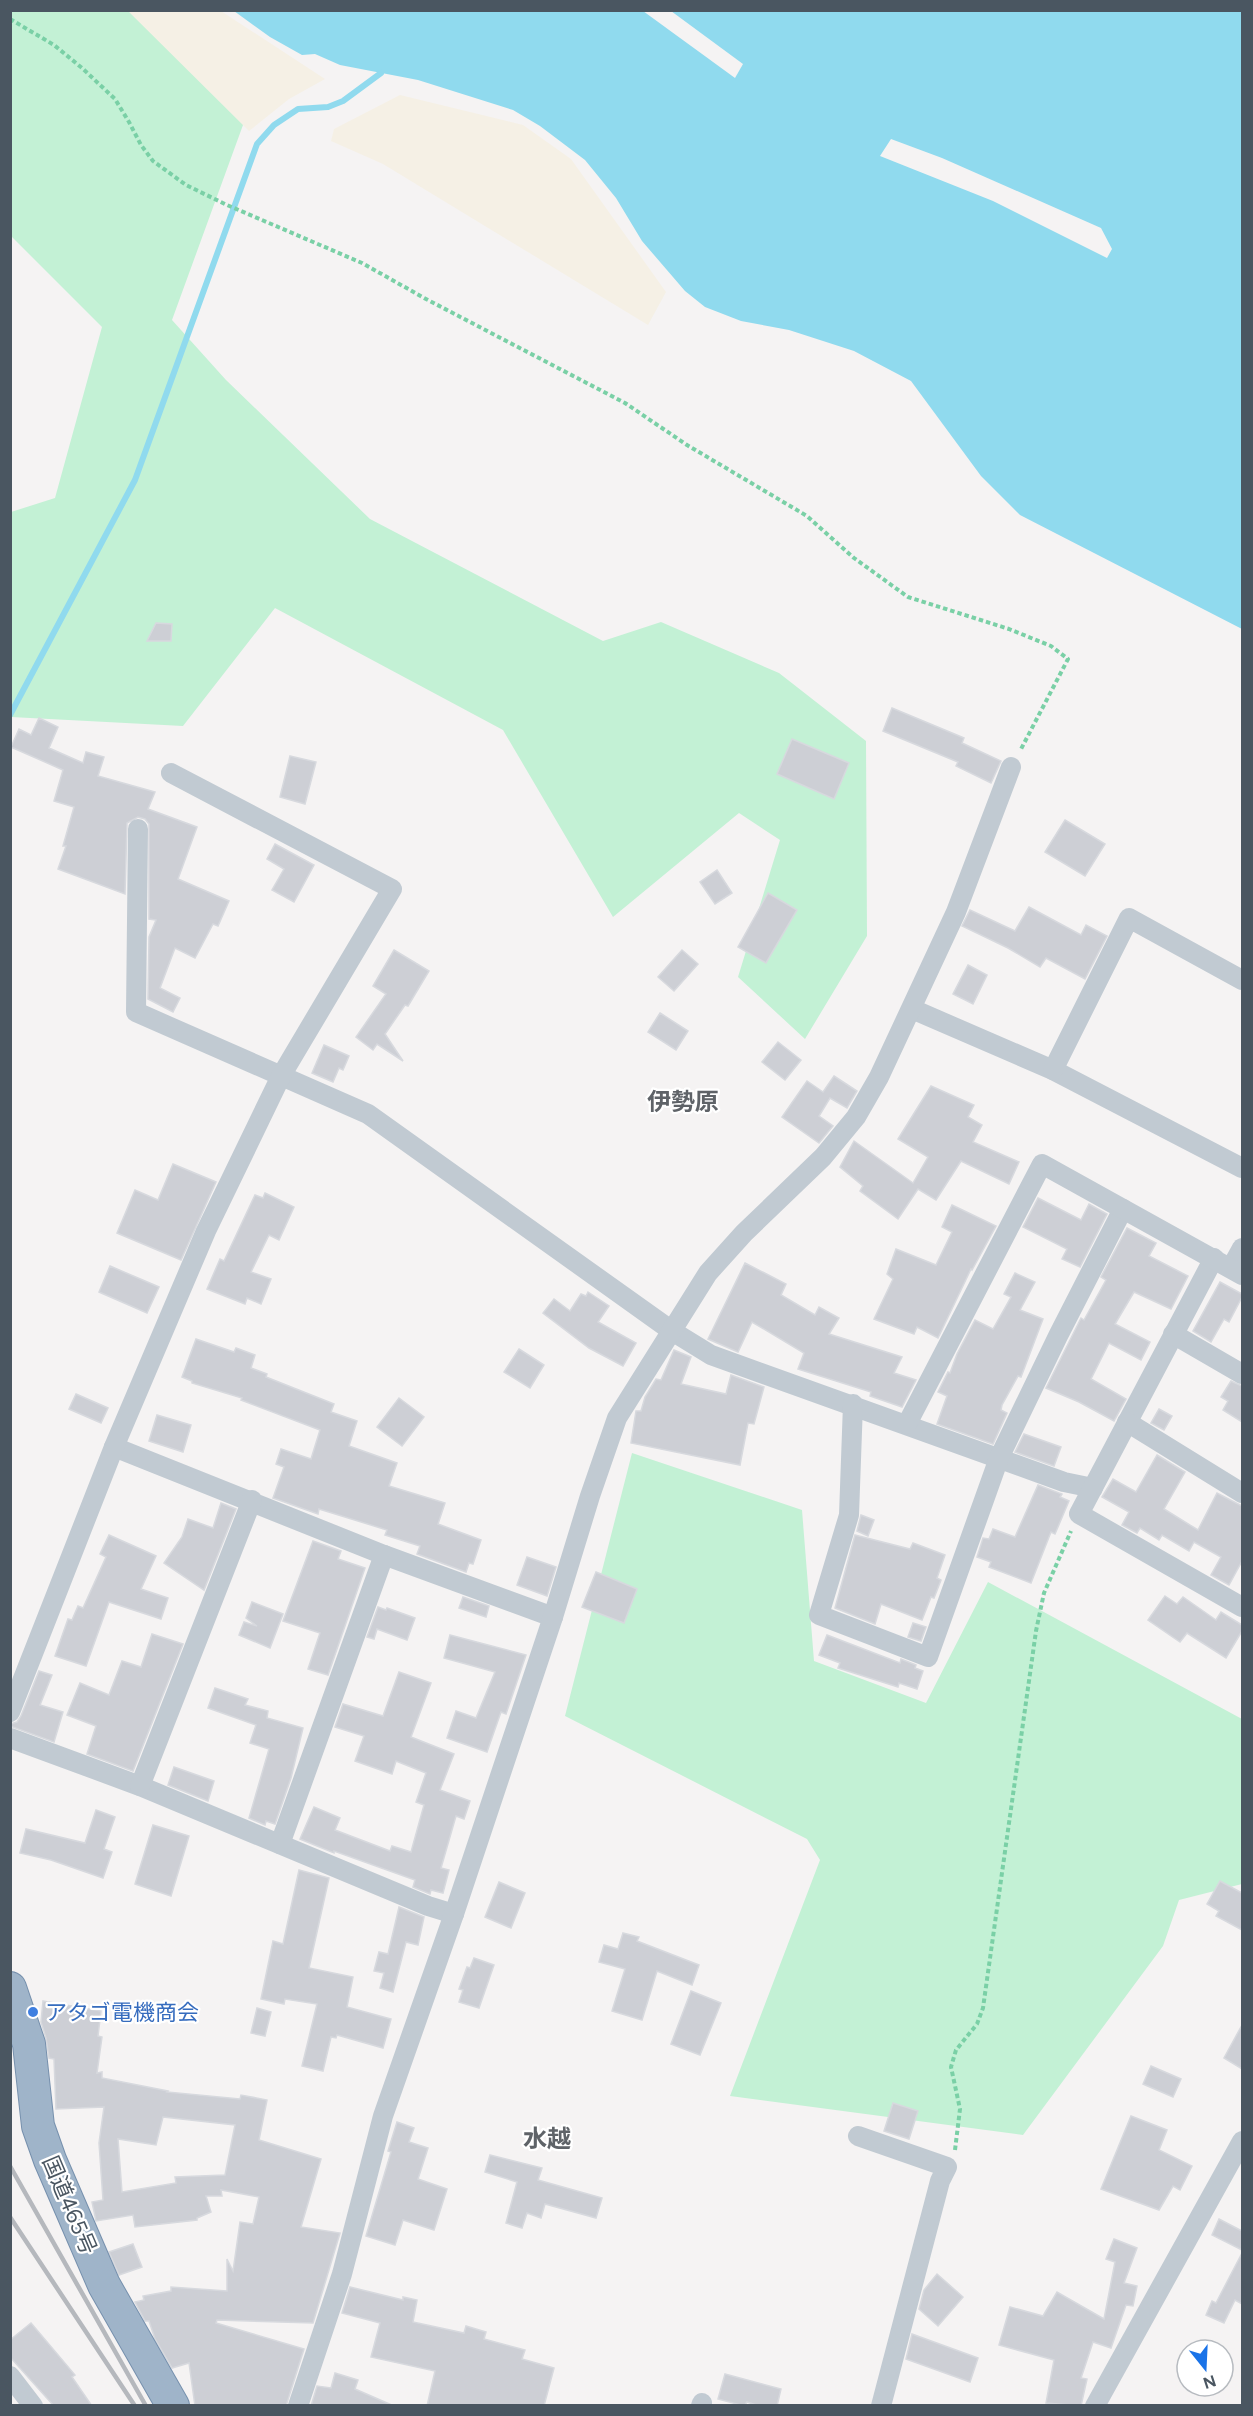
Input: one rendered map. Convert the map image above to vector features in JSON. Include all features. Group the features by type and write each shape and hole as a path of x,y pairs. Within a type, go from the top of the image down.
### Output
{"highway":[{"name":"国道465号","path":"10,1988 29,2044 38,2126 50,2160 104,2285 173,2406"}],"street":[{"path":"298,2406 342,2274 383,2116 454,1914 617,1418 708,1273 744,1233 823,1157 856,1117 879,1077 956,912 1011,767"},
{"path":"10,1712 114,1447 206,1231 281,1076 392,889 171,773"},
{"path":"138,829 136,1012 368,1114 672,1331 711,1354 1064,1482 1093,1488"},
{"path":"1053,1070 1129,918 1242,980"},
{"path":"912,1009 1053,1070 1242,1168"},
{"path":"907,1424 1042,1164 1237,1272 1242,1248"},
{"path":"853,1404 849,1515 819,1615 928,1657 999,1458 1058,1336 1124,1209"},
{"path":"1214,1258 1079,1514 1242,1607"},
{"path":"1173,1334 1242,1374"},
{"path":"1127,1422 1242,1493"},
{"path":"114,1447 252,1500 384,1555 553,1617"},
{"path":"141,1786 252,1500"},
{"path":"280,1844 384,1555"},
{"path":"10,1738 141,1786 428,1906 454,1914"},
{"path":"858,2136 947,2168 940,2181 880,2406"},
{"path":"1095,2406 1242,2141"},
{"path":"10,2376 33,2406"}],"path":[{"path":"10,19 54,45 115,99 141,145 153,161 186,185 362,263 625,403 687,445 807,516 854,558 908,597 1009,629 1051,646 1068,659 1011,767"},
{"path":"947,2168 957,2147 960,2109 951,2067 956,2050 977,2024 983,2008 1036,1631 1044,1593 1079,1514"}],"green space":[{"path":"11,11 140,11 247,114 172,320 226,380 370,519 603,641 661,622 779,673 866,741 867,936 805,1039 738,977 780,840 739,813 613,917 503,730 275,608 183,726 11,717 11,512 55,498 102,327 11,236"},
{"path":"632,1453 802,1510 814,1661 926,1703 988,1582 1242,1719 1242,1884 1179,1900 1163,1946 1023,2135 730,2096 820,1860 807,1839 565,1716"}],"sand":[{"path":"128,11 221,11 325,79 289,99 249,131"},
{"path":"400,95 523,125 571,159 666,292 648,325 383,164 331,141 334,129"}],"water":[{"path":"234,11 1242,11 1242,629 1020,515 981,476 911,381 854,351 789,330 741,321 705,307 685,291 642,241 616,198 585,160 540,126 513,110 418,80 340,65 315,54 302,55 270,37"}],"pier":[{"path":"643,11 671,11 743,64 735,78"},
{"path":"891,139 942,158 1101,228 1112,249 1107,258 993,201 880,156"}],"building":[{"path":"156,623 172,624 171,641 147,641"},
{"path":"892,708 964,738 962,743 1001,761 991,783 956,766 958,762 883,731"},
{"path":"39,718 58,727 49,748 83,763 86,752 104,757 98,776 155,792 148,809 197,827 178,879 229,901 218,926 213,924 195,958 175,948 160,988 180,998 173,1012 148,999 149,937 156,920 149,919 149,824 145,819 138,817 127,823 125,894 58,869 66,846 63,846 74,807 54,801 63,770 11,747 19,729 31,735"},
{"path":"792,739 849,763 834,799 777,774"},
{"path":"290,756 316,762 305,804 280,797"},
{"path":"1065,820 1105,844 1085,876 1045,852"},
{"path":"275,844 314,865 294,902 272,890 284,869 267,859"},
{"path":"717,870 732,893 715,904 700,882"},
{"path":"768,893 797,910 766,963 738,947"},
{"path":"1029,907 1081,935 1086,925 1107,936 1085,979 1046,958 1040,967 1008,948 962,926 970,910 1015,931"},
{"path":"394,950 429,971 408,1006 405,1005 385,1034 403,1061 377,1044 373,1050 356,1037 386,994 373,986"},
{"path":"682,950 698,964 674,991 658,977"},
{"path":"968,965 987,975 973,1004 953,994"},
{"path":"660,1013 688,1031 676,1050 648,1032"},
{"path":"778,1042 801,1060 785,1080 762,1062"},
{"path":"324,1045 349,1056 343,1070 339,1068 333,1082 312,1073"},
{"path":"834,1076 857,1091 847,1108 830,1098 819,1116 833,1126 819,1143 782,1117 807,1081 823,1092"},
{"path":"931,1086 974,1105 968,1117 982,1125 973,1142 1019,1162 1009,1184 961,1161 936,1200 918,1189 898,1219 860,1191 863,1186 840,1167 854,1141 913,1183 928,1157 898,1139"},
{"path":"173,1164 216,1182 181,1260 117,1233 135,1190 158,1200"},
{"path":"265,1193 294,1207 279,1240 269,1235 251,1272 271,1279 261,1304 247,1298 245,1304 207,1289 220,1259 224,1261 255,1195 263,1198"},
{"path":"1038,1198 1081,1220 1089,1204 1107,1214 1080,1267 1062,1259 1067,1249 1023,1227"},
{"path":"952,1205 996,1226 971,1269 938,1338 917,1327 914,1334 874,1319 893,1279 887,1274 896,1249 936,1265 952,1232 942,1227"},
{"path":"1127,1228 1156,1243 1149,1256 1188,1276 1171,1309 1134,1292 1115,1324 1150,1342 1141,1360 1109,1343 1091,1379 1126,1399 1114,1421 1079,1402 1046,1388 1081,1318 1084,1320 1106,1280 1101,1277"},
{"path":"745,1263 786,1284 781,1295 815,1315 819,1307 839,1318 829,1334 902,1357 894,1373 916,1380 902,1407 870,1396 871,1392 798,1369 804,1353 752,1322 738,1352 708,1339"},
{"path":"110,1266 159,1287 147,1313 99,1292"},
{"path":"1015,1273 1035,1282 1020,1310 1043,1319 1021,1377 1018,1376 1002,1405 1001,1410 1007,1413 993,1444 937,1424 947,1396 938,1392 948,1372 950,1373 975,1320 993,1329 1011,1297 1004,1294"},
{"path":"1220,1282 1242,1294 1242,1297 1229,1322 1224,1319 1211,1342 1193,1331"},
{"path":"588,1292 609,1306 598,1322 636,1343 623,1366 589,1348 543,1313 554,1299 570,1311 581,1294 586,1296"},
{"path":"196,1339 234,1352 236,1348 255,1355 251,1368 267,1374 266,1377 334,1404 331,1412 357,1421 349,1446 397,1463 389,1486 445,1503 438,1524 481,1540 473,1564 469,1563 466,1572 417,1554 420,1546 385,1535 387,1530 319,1509 318,1514 273,1498 284,1467 276,1464 281,1449 311,1459 320,1430 241,1400 242,1398 192,1383 182,1377"},
{"path":"519,1349 544,1365 530,1388 504,1372"},
{"path":"674,1350 691,1357 681,1384 726,1394 731,1375 764,1387 754,1424 748,1423 740,1465 631,1443 636,1411 641,1411 645,1397 656,1379 661,1380"},
{"path":"1231,1381 1242,1386 1242,1422 1223,1410 1228,1401 1221,1397"},
{"path":"76,1394 108,1408 101,1423 69,1409"},
{"path":"399,1398 424,1417 402,1446 377,1427"},
{"path":"1159,1409 1172,1416 1164,1430 1151,1423"},
{"path":"157,1415 191,1425 183,1452 149,1441"},
{"path":"1024,1434 1061,1447 1054,1466 1015,1452"},
{"path":"1157,1455 1185,1472 1164,1509 1198,1530 1217,1493 1242,1506 1242,1561 1229,1585 1211,1575 1221,1557 1194,1542 1189,1551 1162,1535 1159,1540 1140,1528 1137,1533 1122,1525 1129,1512 1102,1497 1113,1479 1136,1492"},
{"path":"1038,1485 1062,1494 1060,1497 1069,1501 1055,1534 1051,1532 1031,1583 989,1567 991,1562 977,1557 983,1538 989,1539 993,1529 1015,1537"},
{"path":"221,1503 236,1509 204,1590 164,1563 182,1537 188,1519 213,1528"},
{"path":"861,1515 874,1520 868,1536 857,1531"},
{"path":"109,1535 156,1556 141,1589 168,1598 161,1619 109,1602 86,1666 55,1656 68,1619 72,1620 78,1606 83,1608 106,1557 100,1554"},
{"path":"855,1535 910,1549 913,1543 945,1555 937,1578 941,1580 922,1620 881,1604 875,1624 835,1608"},
{"path":"313,1541 341,1551 338,1559 365,1568 328,1675 308,1669 320,1633 283,1621"},
{"path":"527,1557 556,1567 547,1596 517,1585"},
{"path":"596,1572 637,1589 624,1623 582,1607"},
{"path":"1165,1596 1177,1604 1183,1597 1216,1620 1221,1612 1242,1625 1242,1631 1226,1658 1187,1633 1180,1642 1148,1620"},
{"path":"463,1597 489,1606 486,1617 459,1608"},
{"path":"252,1602 283,1614 270,1648 239,1635 244,1622 257,1626 246,1618"},
{"path":"378,1607 415,1618 407,1640 377,1629 374,1639 367,1637"},
{"path":"913,1623 926,1627 921,1641 908,1637"},
{"path":"152,1634 183,1644 133,1771 87,1754 96,1726 67,1715 80,1683 109,1695 122,1661 141,1667"},
{"path":"450,1635 526,1655 506,1714 501,1712 487,1752 447,1738 456,1711 476,1718 495,1672 444,1658"},
{"path":"827,1635 900,1663 901,1659 916,1665 915,1668 923,1671 917,1689 899,1683 898,1687 838,1668 840,1663 819,1655"},
{"path":"39,1671 52,1675 40,1705 63,1712 54,1742 10,1726 21,1716"},
{"path":"399,1672 431,1683 411,1737 454,1754 440,1790 470,1801 464,1819 456,1816 441,1868 449,1870 443,1893 431,1890 430,1894 413,1887 415,1880 300,1839 314,1807 340,1818 335,1830 390,1851 392,1846 411,1852 424,1805 416,1802 426,1773 396,1761 392,1774 355,1761 364,1736 335,1727 343,1704 383,1716"},
{"path":"215,1688 248,1699 245,1705 268,1711 267,1718 303,1728 291,1778 275,1824 266,1821 265,1825 249,1818 269,1749 250,1743 256,1725 208,1708"},
{"path":"174,1767 214,1781 208,1801 168,1785"},
{"path":"96,1810 115,1817 104,1849 112,1852 103,1878 51,1860 20,1853 26,1829 85,1843"},
{"path":"153,1825 189,1836 171,1896 135,1884"},
{"path":"299,1870 329,1878 309,1968 353,1977 347,2007 391,2019 383,2048 337,2035 336,2038 331,2037 323,2071 302,2066 317,2004 285,1999 284,2004 261,1999 273,1941 283,1944"},
{"path":"1220,1881 1242,1893 1242,1930 1216,1916 1219,1911 1207,1904"},
{"path":"499,1882 525,1893 511,1928 485,1917"},
{"path":"399,1907 424,1917 418,1945 406,1942 393,1992 380,1988 384,1973 374,1971 379,1952 388,1954"},
{"path":"623,1933 639,1937 637,1941 699,1965 692,1985 657,1971 642,2020 612,2011 625,1969 599,1962 604,1945 618,1949"},
{"path":"474,1958 494,1965 479,2008 459,2002 463,1990 459,1989 467,1967 470,1968"},
{"path":"691,1991 721,2003 700,2055 671,2044"},
{"path":"43,2001 101,2011 98,2036 102,2037 97,2073 102,2072 102,2078 167,2092 240,2099 241,2095 267,2100 259,2140 321,2159 301,2227 340,2233 313,2323 217,2320 216,2323 304,2349 286,2406 195,2406 189,2363 172,2368 155,2339 149,2321 145,2321 135,2302 144,2300 143,2296 171,2291 171,2287 227,2291 227,2259 233,2271 240,2222 253,2224 259,2197 221,2190 222,2196 206,2196 211,2212 197,2220 135,2227 133,2215 96,2221 92,2202 103,2200 99,2143 104,2107 56,2109 54,2059 49,2058 41,2022","holes":["163,2117 235,2125 225,2175 175,2177 176,2183 122,2192 118,2139 156,2145"]},
{"path":"257,2008 271,2012 265,2036 251,2033"},
{"path":"1242,2025 1242,2069 1224,2058"},
{"path":"1151,2066 1181,2079 1173,2097 1143,2084"},
{"path":"893,2103 918,2111 909,2139 884,2131"},
{"path":"1131,2116 1167,2130 1159,2150 1192,2166 1180,2190 1173,2186 1159,2210 1101,2189"},
{"path":"397,2122 414,2128 409,2142 428,2148 418,2179 447,2189 434,2230 403,2220 395,2245 366,2236 391,2152 388,2151"},
{"path":"490,2155 542,2168 538,2180 602,2198 596,2218 545,2204 541,2218 527,2213 522,2228 506,2223 517,2182 485,2172"},
{"path":"1219,2219 1242,2231 1242,2250 1212,2235"},
{"path":"1114,2239 1137,2248 1124,2283 1137,2286 1133,2306 1126,2305 1111,2348 1093,2342 1081,2378 1087,2379 1081,2406 1046,2403 1054,2360 999,2345 1010,2307 1043,2316 1057,2292 1104,2319 1115,2262 1106,2259"},
{"path":"133,2244 142,2267 119,2275 109,2252"},
{"path":"1242,2253 1242,2304 1235,2300 1224,2323 1206,2315 1212,2301 1216,2303"},
{"path":"937,2274 963,2297 938,2326 919,2309 924,2290"},
{"path":"350,2287 403,2300 403,2297 417,2300 413,2322 464,2333 466,2326 486,2332 484,2339 525,2350 522,2359 554,2368 544,2406 427,2406 435,2371 371,2357 380,2323 342,2313"},
{"path":"31,2323 75,2375 72,2377 92,2406 54,2406 10,2357 10,2340"},
{"path":"912,2334 978,2358 970,2382 906,2359"},
{"path":"335,2373 358,2380 355,2389 394,2406 311,2406 317,2386 331,2388"},
{"path":"725,2374 781,2389 777,2406 759,2406 747,2402 744,2406 718,2399"}],"waterway":[{"path":"10,715 135,480 257,144 274,125 298,109 328,107 343,101 381,73"}],"railway":[{"path":"10,2166 146,2406"},
{"path":"10,2217 135,2406"}],"place":[{"name":"アタゴ電機商会","path":"33,2012"}],"district":[{"name":"伊勢原","path":"683,1102"},
{"name":"水越","path":"547,2139"}]}
